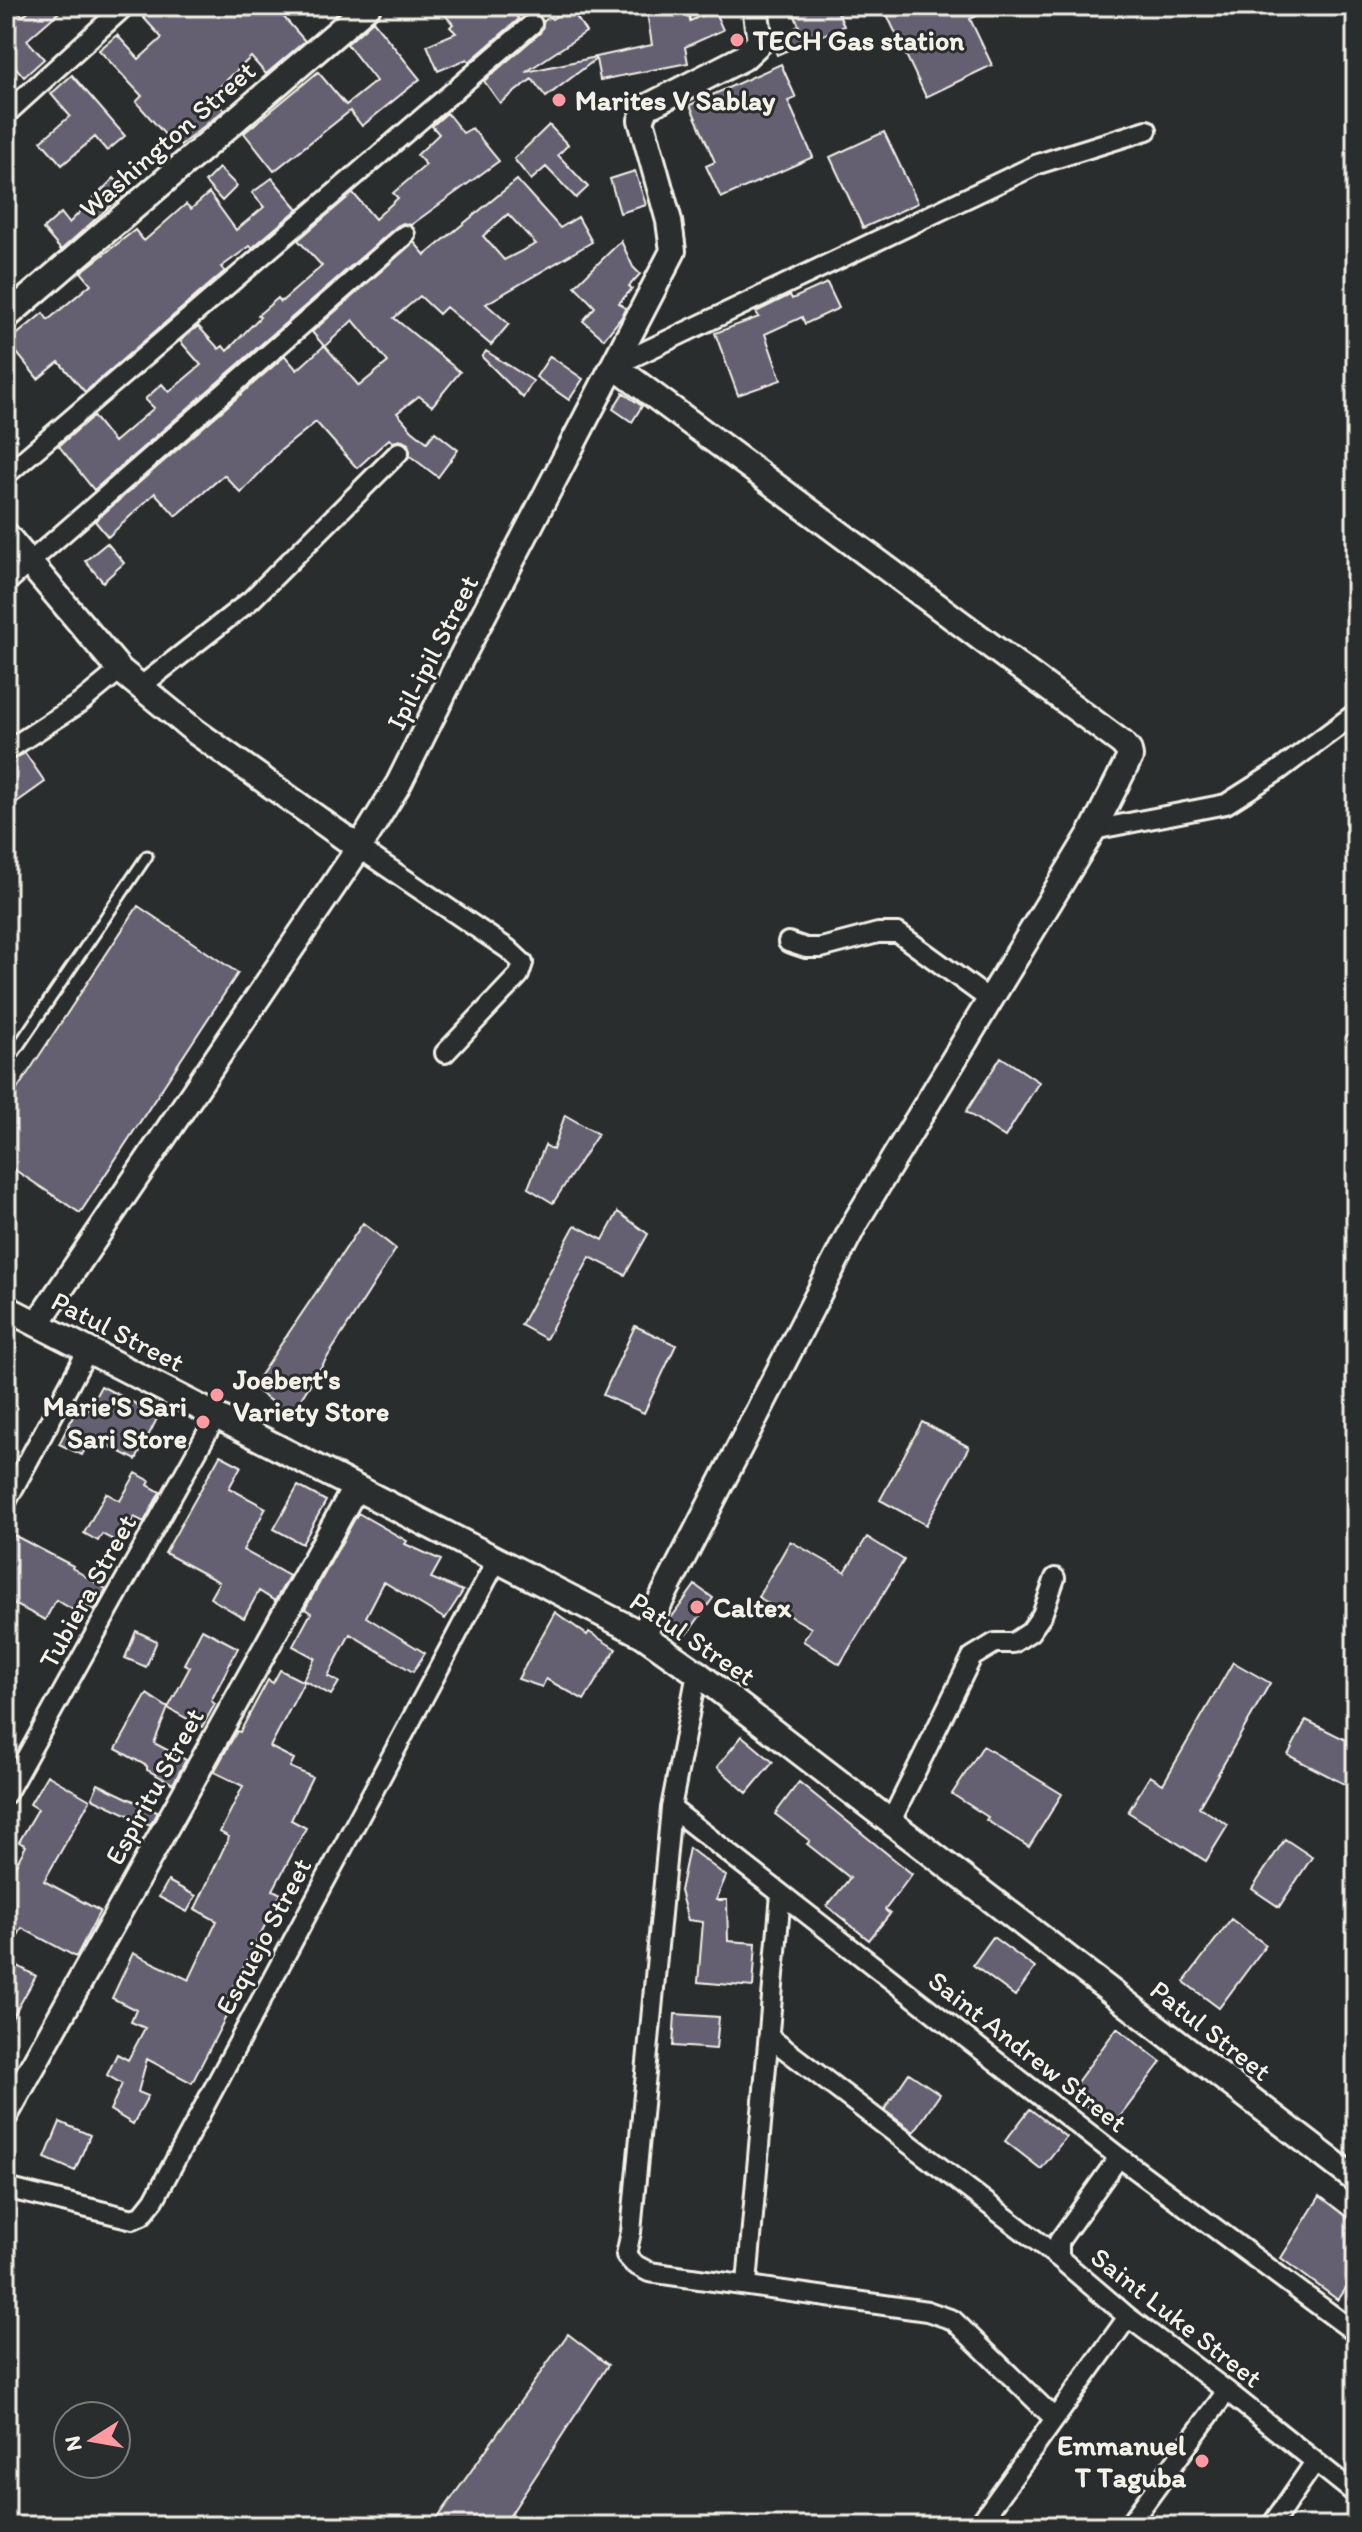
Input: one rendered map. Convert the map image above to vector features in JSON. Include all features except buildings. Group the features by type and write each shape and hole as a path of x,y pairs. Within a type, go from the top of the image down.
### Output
{"street":[{"path":"6,114 125,6"},
{"name":"Washington Street","path":"6,317 368,6"},
{"name":"Ipil-ipil Street","path":"37,1324 359,848 399,783 673,251 669,221 641,120 647,107 743,58 760,42 755,6"},
{"path":"6,475 532,24"},
{"path":"643,1635 856,1221 1093,830 1130,757 1122,743 614,366 1038,164 1147,130"},
{"path":"6,583 405,235"},
{"path":"140,687 251,600 399,452"},
{"path":"6,535 120,670 140,687 196,732 508,949 523,963 519,975 445,1053"},
{"path":"6,751 80,703 120,670"},
{"path":"1093,830 1226,804 1241,797 1356,713"},
{"path":"788,942 806,948 821,948 878,933 898,933 990,1000"},
{"name":"Patul Street","path":"6,1308 643,1635 891,1821 1356,2180"},
{"path":"6,1502 89,1348"},
{"name":"Tubiera Street","path":"6,1794 217,1415"},
{"name":"Espiritu Street","path":"6,2114 355,1488"},
{"name":"Esquejo Street","path":"6,2188 133,2219 142,2215 154,2200 498,1558"},
{"path":"891,1821 972,1657 995,1643 1013,1643 1030,1632 1042,1615 1055,1578"},
{"path":"697,1673 671,1808 631,2232 626,2255 634,2264 649,2272 927,2311 953,2320 1055,2419"},
{"name":"Saint Andrew Street","path":"671,1808 1119,2157 1356,2333"},
{"path":"747,2284 781,1894"},
{"path":"769,2037 1059,2258"},
{"name":"Saint Luke Street","path":"1119,2157 1059,2241 1059,2258 1128,2317 1356,2494"},
{"path":"978,2526 1128,2317"},
{"path":"1128,2526 1227,2391"},
{"path":"1271,2526 1315,2462"}],"lane":[{"path":"6,1064 147,856"}],"place":[{"name":"TECH Gas station","path":"737,40"},
{"name":"Marites V Sablay","path":"559,100"},
{"name":"Joebert's Variety Store","path":"217,1395"},
{"name":"Marie'S Sari Sari Store","path":"203,1422"},
{"name":"Caltex","path":"697,1607"},
{"name":"Emmanuel T Taguba","path":"1202,2461"}]}
